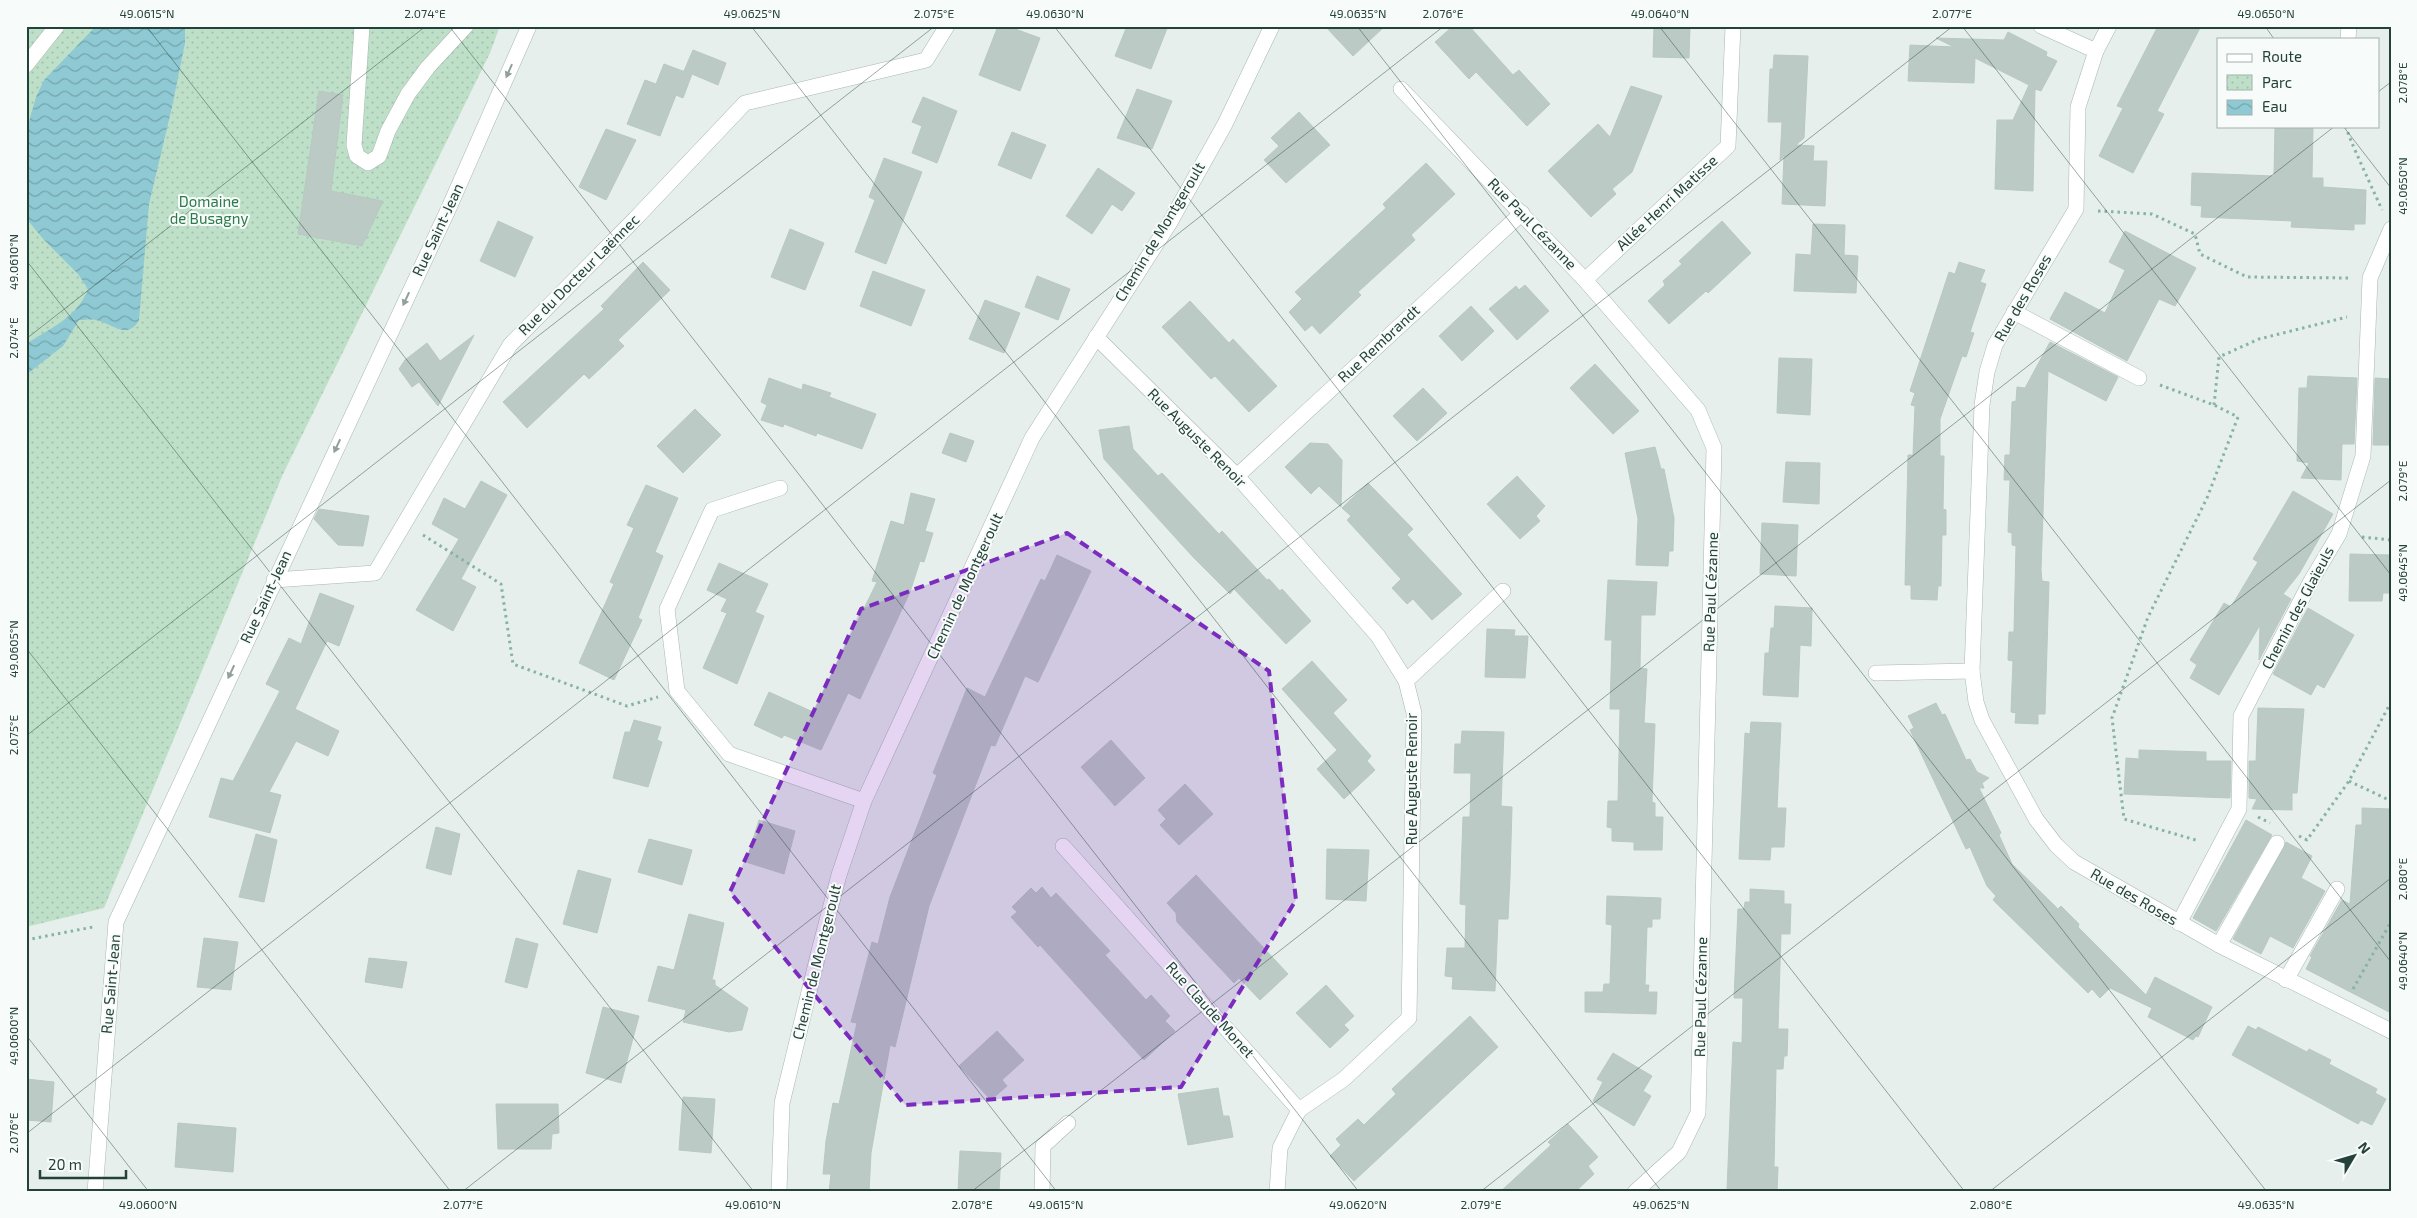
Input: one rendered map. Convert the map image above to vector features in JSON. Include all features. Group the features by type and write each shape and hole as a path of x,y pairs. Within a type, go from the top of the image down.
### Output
{"street":[{"path":"26,65 57,26"},
{"path":"362,26 354,145 357,156 368,163 379,156 388,131 408,94 428,67 466,26"},
{"name":"Rue Saint-Jean","path":"94,1192 116,922 448,210 529,26"},
{"name":"Rue du Docteur Laënnec","path":"274,580 375,573 510,345 636,219 745,103 926,60 947,26"},
{"name":"Chemin de Montgeroult","path":"779,1192 782,1103 821,941 839,875 864,800 1032,438 1170,224 1225,124 1272,26"},
{"name":"Allée Henri Matisse","path":"1584,280 1728,146 1733,26"},
{"path":"2041,26 2096,51"},
{"name":"Rue des Roses","path":"2109,26 2096,51 2078,107 2076,209 1995,345 1987,372 1982,405 1972,671 1976,702 1982,720 2036,819 2056,845 2074,862 2219,945 2391,1031"},
{"name":"Rue Paul Cézanne","path":"1401,89 1522,213 1584,280 1698,410 1714,448 1698,1113 1679,1152 1635,1192"},
{"name":"Rue Rembrandt","path":"1237,476 1522,213"},
{"name":"Chemin des Glaïeuls","path":"2179,922 2239,809 2241,716 2311,581 2339,534 2362,456 2370,278 2391,229"},
{"path":"2014,312 2140,378"},
{"name":"Rue Auguste Renoir","path":"1096,337 1237,476 1378,636 1406,681 1414,713 1409,1018 1344,1079 1299,1110"},
{"path":"780,488 712,510 667,609 677,691 729,754 864,800"},
{"path":"1406,681 1503,591"},
{"path":"1876,672 1972,671"},
{"path":"2219,945 2277,843"},
{"name":"Rue Claude Monet","path":"1063,846 1299,1110"},
{"path":"2286,980 2337,889"},
{"path":"1277,1192 1280,1148 1299,1110"},
{"path":"1042,1192 1043,1146 1068,1123"}],"path":[{"path":"2346,128 2391,229"},
{"path":"2076,209 2152,214 2195,234 2200,254 2246,276 2370,278"},
{"path":"2214,405 2220,357 2259,339 2368,311"},
{"path":"2140,378 2214,405 2238,417 2207,498 2148,617 2112,718 2124,819 2218,847"},
{"path":"403,523 501,584 513,664 628,706 677,691"},
{"path":"2339,534 2391,540"},
{"path":"2290,832 2307,840 2349,781 2391,702"},
{"path":"2349,781 2391,801"},
{"path":"2239,809 2273,824"},
{"path":"26,940 116,922"},
{"path":"2343,1007 2391,922"}],"highlighted area":[{"path":"1067,533 1269,671 1296,900 1181,1087 905,1105 730,892 861,609"}],"green space":[{"name":"Domaine de Busagny","path":"26,26 500,26 490,53 283,474 104,908 26,927"}],"water":[{"path":"96,26 185,26 185,43 149,204 139,320 135,326 125,330 96,320 79,320 63,346 26,375 26,344 70,315 83,299 88,289 78,274 44,240 26,218 26,132 36,97 44,80"}],"building":[{"path":"998,26 1007,26 1040,38 1020,91 979,75"},
{"path":"1127,26 1168,26 1151,69 1115,56"},
{"path":"1325,26 1385,26 1353,56"},
{"path":"1453,26 1469,26 1513,75 1519,70 1550,104 1527,126 1476,72 1469,79 1435,42"},
{"path":"1654,26 1690,26 1689,58 1653,57"},
{"path":"2158,26 2201,26 2157,111 2164,114 2133,173 2099,156 2123,108 2117,106"},
{"path":"2008,32 2047,52 2046,56 2057,61 2041,91 2035,89 2033,191 1995,189 1997,120 2013,120 2029,85 1975,58 1974,83 1908,81 1910,45 1954,47 1936,38 2004,40"},
{"path":"693,50 726,63 718,85 692,74 683,98 676,95 660,136 627,124 645,80 656,84 664,64 688,73 684,71"},
{"path":"1774,55 1808,56 1804,138 1796,145 1814,146 1813,161 1827,161 1825,206 1782,204 1784,156 1780,160 1782,122 1768,122 1770,69 1773,69"},
{"path":"1631,86 1662,96 1632,172 1612,189 1616,194 1591,217 1548,171 1598,124 1610,137"},
{"path":"1137,89 1172,101 1152,149 1117,138"},
{"path":"319,91 343,95 331,191 383,201 362,246 298,234"},
{"path":"923,97 957,111 937,163 912,153 922,126 912,122"},
{"path":"1299,112 1330,145 1286,183 1264,160 1279,146 1271,138"},
{"path":"2275,128 2313,128 2312,178 2323,178 2323,187 2366,190 2365,224 2354,224 2354,230 2291,227 2292,221 2201,217 2202,206 2191,205 2192,173 2274,176"},
{"path":"606,129 636,140 606,200 579,187"},
{"path":"1012,132 1046,145 1031,179 998,165"},
{"path":"884,158 922,172 886,264 855,252 875,200 869,197"},
{"path":"1426,163 1455,194 1411,235 1415,240 1358,292 1361,295 1320,334 1312,325 1305,331 1289,312 1302,299 1295,292 1386,208 1383,204"},
{"path":"1098,168 1135,193 1122,211 1112,204 1092,234 1066,216"},
{"path":"498,221 533,237 515,277 480,261"},
{"path":"1722,221 1751,253 1708,293 1706,291 1669,324 1648,301 1665,285 1663,281 1682,264 1679,261"},
{"path":"1813,224 1845,225 1844,255 1858,256 1856,293 1794,291 1796,254 1811,255"},
{"path":"790,229 824,243 805,290 771,277"},
{"path":"2125,231 2196,268 2175,306 2159,299 2127,361 2050,319 2065,292 2105,313 2125,270 2109,262"},
{"path":"643,262 670,290 618,340 624,346 589,379 584,374 527,428 503,402 604,309 601,306"},
{"path":"1959,262 1985,270 1980,282 1986,284 1970,332 1974,333 1966,357 1962,356 1940,419 1940,456 1944,456 1943,509 1946,510 1946,535 1942,535 1941,586 1938,586 1937,600 1911,599 1911,585 1905,585 1908,455 1913,455 1915,406 1911,405 1915,393 1910,391 1949,272 1955,274"},
{"path":"873,271 925,290 911,326 860,306"},
{"path":"1037,276 1070,289 1058,320 1025,307"},
{"path":"1525,285 1549,311 1517,340 1489,309 1516,286 1519,290"},
{"path":"985,300 1020,313 1004,353 969,339"},
{"path":"1190,301 1229,343 1233,339 1277,386 1249,412 1215,376 1211,379 1162,327"},
{"path":"1471,306 1494,331 1462,361 1439,336"},
{"path":"474,335 438,406 419,382 412,387 399,369 405,360 427,343 440,361"},
{"path":"2050,342 2118,377 2106,401 2048,371 2041,570 2042,581 2049,582 2045,714 2038,714 2038,724 2015,723 2016,713 2011,712 2013,661 2008,660 2009,632 2014,632 2016,546 2012,545 2012,533 2008,532 2010,480 2004,480 2005,455 2010,455 2012,402 2016,401 2017,387 2025,388"},
{"path":"1779,358 1812,359 1810,415 1777,413"},
{"path":"1595,364 1639,411 1613,434 1570,388"},
{"path":"2308,376 2357,378 2354,444 2342,444 2341,480 2301,478 2309,463 2297,461 2299,388 2307,388"},
{"path":"769,378 802,390 803,384 831,393 829,397 876,414 862,449 817,433 816,436 784,424 783,427 761,420 767,405 761,402"},
{"path":"2375,378 2391,379 2391,445 2373,445"},
{"path":"1423,388 1447,413 1417,441 1393,416"},
{"path":"695,409 721,435 683,473 657,446"},
{"path":"1129,426 1133,449 1158,476 1162,473 1219,534 1222,531 1267,580 1269,579 1280,591 1282,589 1311,621 1286,644 1234,589 1230,594 1193,557 1104,459 1099,430"},
{"path":"950,433 974,441 966,462 942,453"},
{"path":"1310,443 1328,444 1342,460 1341,507 1319,486 1311,494 1285,467"},
{"path":"1655,447 1661,469 1664,469 1674,518 1673,551 1669,551 1668,566 1636,565 1638,519 1625,453"},
{"path":"1786,462 1820,463 1819,504 1783,502"},
{"path":"1517,476 1545,506 1536,516 1540,521 1520,539 1487,504"},
{"path":"481,481 507,495 461,579 476,587 453,631 416,610 459,539 432,524 444,498 465,509"},
{"path":"1368,483 1413,529 1407,535 1462,594 1432,620 1413,599 1407,604 1392,588 1401,579 1347,520 1351,516 1342,508"},
{"path":"646,485 678,498 655,552 663,556 638,618 642,620 614,680 579,663 614,584 610,582 634,528 627,525"},
{"path":"2293,491 2333,514 2299,574 2283,594 2291,599 2259,660 2260,625 2219,695 2190,678 2197,665 2190,660 2224,603 2231,607 2258,562 2253,559"},
{"path":"911,493 935,499 925,531 933,533 924,562 920,561 910,592 860,699 848,693 821,750 784,735 782,738 754,725 769,692 813,712 877,582 872,581 891,521 904,525"},
{"path":"319,509 369,516 363,546 338,545 314,519"},
{"path":"1762,523 1798,525 1796,576 1760,574"},
{"path":"2350,554 2391,555 2391,593 2383,593 2382,601 2349,601"},
{"path":"1057,555 1091,571 1038,682 1025,676 995,746 991,745 929,906 895,1047 890,1045 871,1153 869,1192 829,1192 831,1174 823,1174 826,1141 833,1103 839,1104 857,1023 851,1022 872,942 878,944 890,897 937,775 933,773 967,688 985,697 1041,579 1045,581"},
{"path":"719,563 768,584 755,612 764,616 737,684 703,668 727,613 721,611 727,599 707,590"},
{"path":"1608,580 1657,582 1655,615 1641,615 1640,668 1647,669 1644,723 1655,724 1652,802 1655,803 1655,817 1663,817 1662,850 1634,850 1634,842 1612,841 1612,828 1607,827 1608,801 1618,801 1620,709 1610,709 1612,640 1605,640"},
{"path":"320,593 354,606 339,646 327,641 295,709 339,731 328,756 296,741 269,792 281,795 270,833 209,817 221,778 233,781 280,691 266,684 289,638 301,644"},
{"path":"1775,606 1812,608 1811,646 1800,645 1798,697 1763,695 1765,653 1769,653 1771,628 1774,628"},
{"path":"2308,608 2354,635 2324,688 2317,684 2311,695 2273,674"},
{"path":"1487,629 1515,630 1514,636 1528,636 1525,678 1485,677"},
{"path":"1312,661 1347,700 1333,713 1371,756 1367,761 1375,770 1344,799 1317,769 1337,750 1282,689"},
{"path":"1936,703 1942,715 1945,714 1966,760 1970,759 1977,772 1989,778 1982,783 1984,788 1979,788 2001,833 1999,835 2012,864 2058,909 2061,906 2079,924 2078,927 2146,995 2155,977 2212,1007 2198,1037 2196,1036 2193,1040 2148,1017 2152,1008 2110,988 2100,998 2092,989 2088,993 1993,900 1996,896 1987,886 1970,847 1966,849 1910,730 1914,728 1908,716"},
{"path":"2258,708 2304,709 2297,793 2292,793 2292,810 2252,809 2257,799 2249,798 2249,761 2256,761"},
{"path":"634,720 661,727 657,740 662,742 648,787 613,778 625,732 630,732"},
{"path":"1751,722 1781,723 1777,808 1786,808 1784,847 1771,847 1770,860 1739,859 1745,733 1750,734"},
{"path":"1462,731 1504,732 1501,806 1512,807 1510,877 1508,919 1498,919 1495,991 1452,989 1453,977 1445,976 1447,948 1465,948 1466,905 1460,904 1463,817 1470,817 1471,773 1454,773 1455,744 1461,744"},
{"path":"1111,740 1145,778 1115,806 1081,767"},
{"path":"2139,750 2206,752 2206,761 2231,761 2230,798 2124,794 2126,758 2139,759"},
{"path":"1185,784 1213,814 1179,845 1160,825 1166,819 1158,810"},
{"path":"2362,808 2391,809 2391,1013 2306,969 2312,957 2310,956 2342,900 2350,904 2356,825 2362,825"},
{"path":"759,820 795,831 784,874 746,862"},
{"path":"2246,820 2272,835 2216,931 2193,918"},
{"path":"436,827 460,834 451,875 426,868"},
{"path":"256,834 277,840 264,902 239,897"},
{"path":"649,839 692,850 682,885 638,872"},
{"path":"2286,842 2312,856 2301,878 2325,891 2293,948 2270,936 2261,954 2233,939"},
{"path":"1327,849 1369,850 1366,901 1326,899"},
{"path":"578,870 611,879 597,933 563,924"},
{"path":"1196,875 1288,974 1260,1000 1239,978 1234,983 1177,922 1176,913 1167,903"},
{"path":"1042,887 1051,898 1056,893 1110,951 1105,955 1146,1000 1151,995 1170,1016 1165,1021 1175,1031 1144,1060 1040,945 1038,947 1011,917 1017,912 1012,907 1031,888 1036,893"},
{"path":"1750,889 1784,891 1784,904 1791,904 1790,934 1781,934 1778,1029 1788,1029 1787,1056 1784,1056 1783,1069 1776,1069 1774,1167 1778,1167 1777,1192 1727,1190 1733,1042 1742,1043 1743,998 1734,998 1738,909 1744,909 1745,902 1750,902"},
{"path":"1607,896 1661,898 1660,919 1652,919 1652,927 1647,927 1645,985 1649,985 1648,992 1657,992 1656,1014 1585,1012 1585,992 1603,992 1604,984 1610,984 1612,925 1606,924"},
{"path":"689,914 724,923 712,980 715,980 715,985 748,1008 742,1030 729,1032 683,1022 686,1010 648,1001 658,966 674,970"},
{"path":"204,938 238,942 231,990 197,987"},
{"path":"516,938 538,944 527,988 505,982"},
{"path":"369,958 407,962 402,988 365,982"},
{"path":"1326,985 1354,1016 1344,1025 1349,1030 1330,1048 1296,1013"},
{"path":"603,1007 639,1016 621,1083 586,1073"},
{"path":"1470,1016 1498,1047 1354,1181 1330,1156 1341,1145 1336,1139 1358,1119 1364,1125 1396,1094 1392,1089"},
{"path":"2248,1026 2256,1030 2258,1027 2307,1052 2309,1049 2331,1060 2329,1064 2377,1089 2375,1093 2386,1099 2372,1125 2361,1120 2358,1124 2232,1055"},
{"path":"997,1031 1024,1060 1002,1080 1007,1086 991,1100 959,1066"},
{"path":"1613,1053 1652,1076 1643,1091 1651,1096 1634,1126 1593,1101 1603,1082 1597,1079"},
{"path":"26,1079 54,1082 51,1122 26,1120"},
{"path":"1218,1088 1223,1116 1229,1116 1233,1137 1188,1145 1178,1094"},
{"path":"683,1097 715,1099 711,1153 679,1150"},
{"path":"496,1104 558,1104 559,1133 552,1134 551,1149 498,1149"},
{"path":"178,1123 236,1128 233,1172 175,1167"},
{"path":"1568,1124 1598,1157 1588,1166 1594,1174 1575,1192 1500,1192 1551,1145 1548,1142"},
{"path":"960,1151 1001,1153 999,1192 958,1192"}]}
